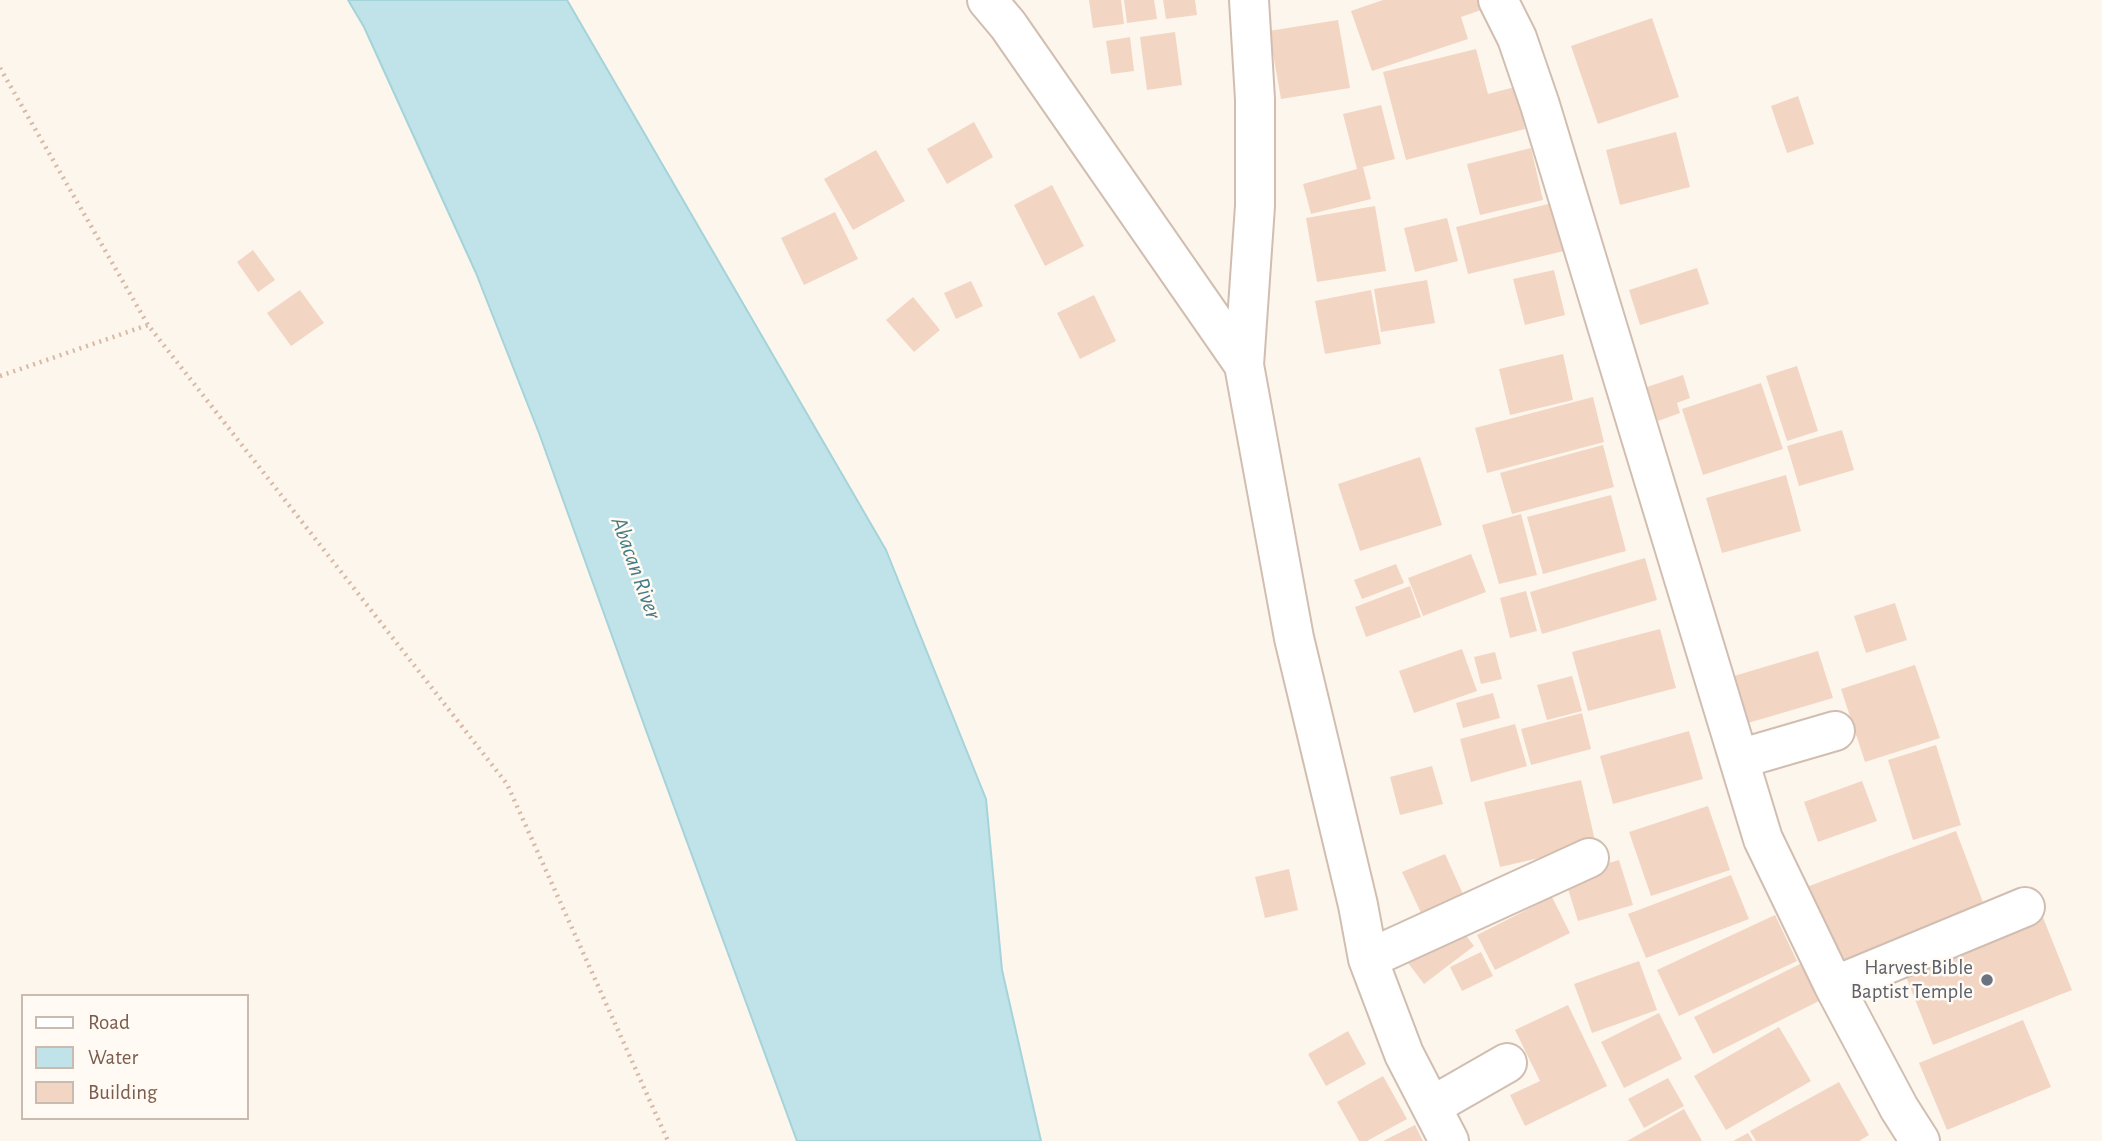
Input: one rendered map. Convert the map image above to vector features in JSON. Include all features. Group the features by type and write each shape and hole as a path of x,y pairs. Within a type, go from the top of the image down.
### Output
{"street":[{"path":"987,0 1008,25 1244,365"},
{"path":"1249,0 1255,99 1255,206 1244,365 1294,638 1359,905 1368,959 1404,1054 1449,1141"},
{"path":"1498,0 1517,38 1540,105 1763,839 1834,986 1899,1108 1920,1141"},
{"path":"1739,759 1835,731"},
{"path":"1368,959 1589,858"},
{"path":"1834,986 2025,907"},
{"path":"1432,1106 1507,1063"}],"path":[{"path":"0,68 148,325 507,784 668,1141"},
{"path":"0,376 148,325"}],"water":[{"name":"Abacan River","path":"348,0 567,0 886,550 986,799 1002,970 1041,1141 797,1141 539,433 476,273 364,27"}],"building":[{"path":"1089,0 1121,0 1124,24 1093,28"},
{"path":"1124,0 1154,0 1157,19 1127,23"},
{"path":"1163,0 1195,0 1197,15 1166,19"},
{"path":"1383,0 1477,0 1481,10 1461,17 1468,39 1372,71 1351,11"},
{"path":"1652,18 1679,97 1598,124 1571,46"},
{"path":"1338,20 1350,88 1281,99 1269,31"},
{"path":"1175,32 1182,85 1147,90 1140,37"},
{"path":"1130,37 1134,71 1111,74 1106,41"},
{"path":"1476,49 1488,94 1515,87 1525,129 1406,160 1383,72"},
{"path":"1798,96 1814,144 1787,153 1771,106"},
{"path":"1381,105 1395,159 1363,167 1371,199 1311,214 1303,184 1357,169 1343,114"},
{"path":"974,122 993,157 947,184 927,149"},
{"path":"1676,132 1690,187 1620,205 1606,150"},
{"path":"1531,148 1543,200 1480,215 1467,164"},
{"path":"876,150 905,201 853,230 824,179"},
{"path":"1052,185 1084,246 1045,266 1014,205"},
{"path":"1556,202 1568,250 1468,274 1456,227"},
{"path":"1375,206 1386,271 1317,282 1306,218"},
{"path":"835,212 858,259 804,285 781,238"},
{"path":"1447,218 1458,261 1415,272 1404,228"},
{"path":"253,250 275,280 258,292 237,262"},
{"path":"1697,268 1709,304 1640,325 1629,290"},
{"path":"1554,270 1565,315 1525,325 1513,279"},
{"path":"1427,280 1435,323 1381,332 1374,289"},
{"path":"971,281 983,306 956,319 944,293"},
{"path":"300,290 324,323 291,346 267,313"},
{"path":"1371,290 1381,344 1325,354 1315,301"},
{"path":"1094,295 1116,341 1080,359 1057,313"},
{"path":"913,297 940,330 914,352 886,320"},
{"path":"1563,354 1573,400 1510,415 1499,369"},
{"path":"1797,366 1818,431 1787,441 1766,376"},
{"path":"1683,375 1690,398 1677,403 1680,413 1658,421 1647,387"},
{"path":"1761,383 1783,449 1703,475 1682,409"},
{"path":"1593,397 1604,442 1487,473 1475,428"},
{"path":"1842,430 1854,470 1799,486 1787,446"},
{"path":"1603,445 1614,487 1512,514 1500,473"},
{"path":"1420,457 1442,525 1360,551 1338,484"},
{"path":"1786,475 1801,531 1722,553 1706,498"},
{"path":"1611,495 1626,551 1543,574 1527,517"},
{"path":"1521,514 1537,575 1499,584 1482,525"},
{"path":"1471,554 1486,592 1423,616 1408,578"},
{"path":"1645,558 1657,600 1542,634 1530,592"},
{"path":"1396,564 1404,583 1362,599 1354,580"},
{"path":"1410,586 1421,617 1366,637 1355,607"},
{"path":"1526,591 1537,631 1510,638 1500,598"},
{"path":"1895,603 1907,640 1866,653 1854,616"},
{"path":"1660,629 1676,688 1588,711 1572,652"},
{"path":"1462,649 1477,691 1414,713 1399,671"},
{"path":"1818,651 1833,698 1748,723 1734,676"},
{"path":"1495,652 1502,679 1481,684 1474,657"},
{"path":"1915,665 1940,738 1865,762 1841,689"},
{"path":"1572,676 1582,711 1547,720 1537,685"},
{"path":"1493,693 1500,718 1463,728 1456,703"},
{"path":"1582,713 1591,749 1531,765 1521,729"},
{"path":"1515,724 1527,766 1471,782 1460,739"},
{"path":"1689,731 1703,779 1613,804 1600,756"},
{"path":"1936,745 1961,825 1913,840 1888,760"},
{"path":"1432,766 1443,804 1400,815 1390,777"},
{"path":"1581,780 1596,845 1500,867 1484,802"},
{"path":"1862,781 1877,821 1818,842 1804,802"},
{"path":"1708,806 1730,870 1651,896 1629,832"},
{"path":"1956,831 1989,918 1837,975 1804,888"},
{"path":"1445,854 1470,910 1428,928 1402,872"},
{"path":"1619,860 1633,905 1578,921 1564,876"},
{"path":"1289,869 1298,910 1265,918 1255,877"},
{"path":"1731,875 1749,919 1646,958 1628,914"},
{"path":"1552,897 1570,933 1495,970 1477,935"},
{"path":"1775,915 1797,961 1679,1016 1657,970"},
{"name":"Harvest Bible Baptist Temple","path":"2042,915 2072,990 1933,1045 1903,969"},
{"path":"1455,921 1474,946 1424,984 1405,959"},
{"path":"1481,952 1493,976 1462,991 1450,967"},
{"path":"1639,961 1657,1010 1592,1033 1574,984"},
{"path":"1802,963 1821,1000 1713,1054 1694,1017"},
{"path":"1568,1005 1607,1086 1525,1126 1510,1095 1540,1081 1515,1030"},
{"path":"1659,1013 1682,1059 1624,1088 1601,1042"},
{"path":"2023,1020 2051,1087 1947,1130 1919,1063"},
{"path":"1779,1027 1811,1081 1726,1130 1694,1076"},
{"path":"1348,1031 1366,1064 1326,1086 1308,1054"},
{"path":"1383,1076 1407,1119 1367,1141 1359,1141 1337,1102"},
{"path":"1668,1078 1684,1106 1644,1128 1628,1099"},
{"path":"1839,1082 1869,1135 1859,1141 1756,1141 1750,1131"},
{"path":"1684,1109 1702,1141 1627,1141"},
{"path":"1415,1125 1423,1141 1383,1141"},
{"path":"1748,1133 1753,1141 1733,1141"}],"place":[{"name":"Harvest Bible Baptist Temple","path":"1987,980"}]}
